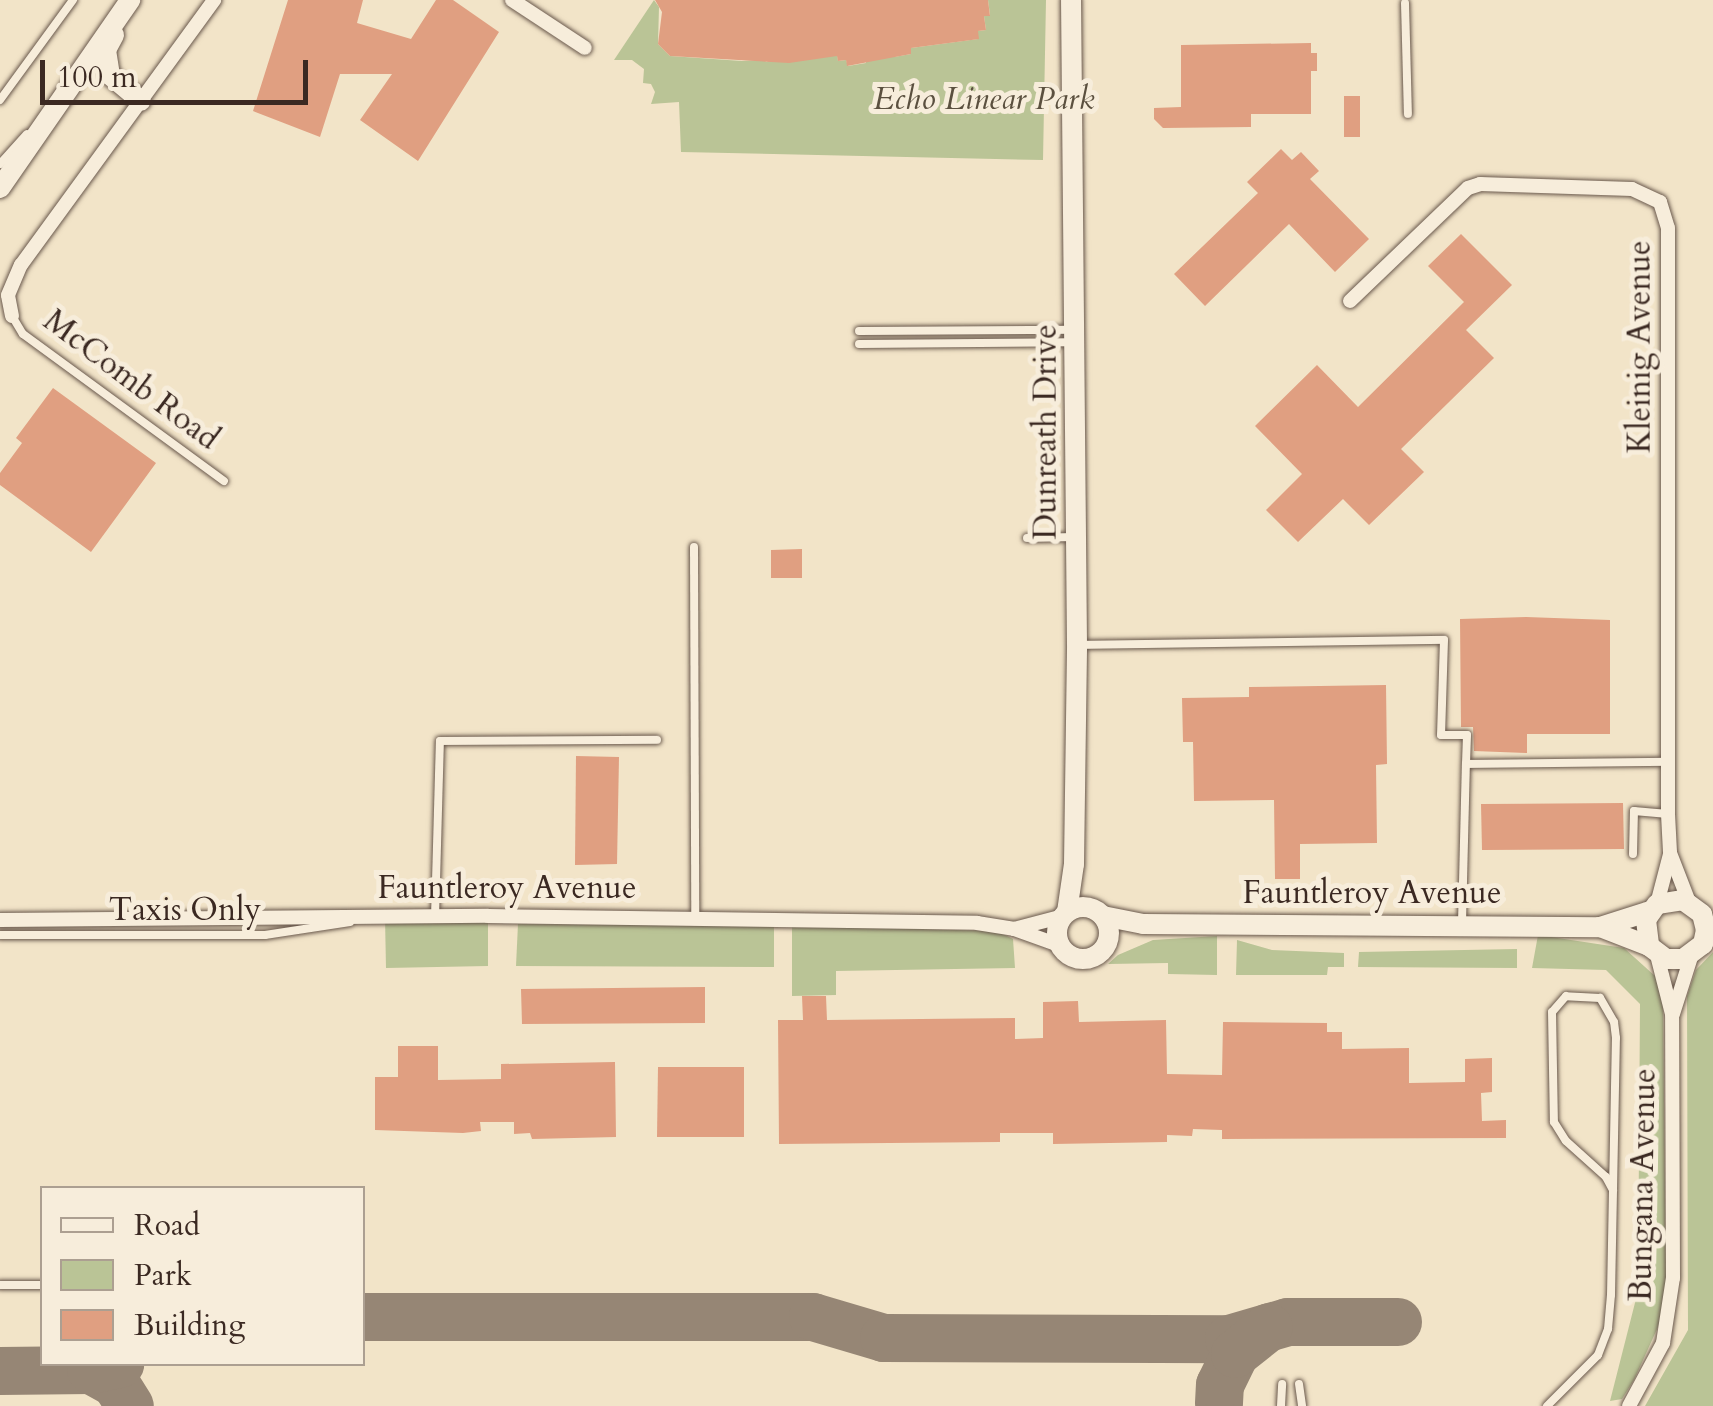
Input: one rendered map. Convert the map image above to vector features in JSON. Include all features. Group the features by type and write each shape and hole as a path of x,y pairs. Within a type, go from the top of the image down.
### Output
{"main road":[{"path":"0,188 44,118 130,0"},
{"path":"137,0 109,42 106,58 118,85 141,101"},
{"name":"Dunreath Drive","path":"1066,914 1074,864 1077,645 1072,0"},
{"name":"Dunreath Drive","path":"1074,864 1099,913"},
{"path":"1675,898 1701,911 1706,930 1702,947 1675,960 1653,950 1644,930 1654,908 1675,898"},
{"path":"1080,908 1099,913 1109,928 1107,944 1097,955 1084,959 1059,945 1058,927 1066,914 1080,908"},
{"name":"Fauntleroy Avenue","path":"1099,913 1143,924 1600,927 1654,908"},
{"name":"Fauntleroy Avenue","path":"1107,944 1143,924"},
{"name":"Fauntleroy Avenue","path":"1600,927 1653,950"}],"street":[{"path":"12,316 8,295 21,265 214,0"},
{"path":"512,0 585,48"},
{"name":"Kleinig Avenue","path":"1350,301 1468,188 1480,184 1632,189 1660,202 1668,228 1670,853 1654,908"},
{"name":"Kleinig Avenue","path":"1670,853 1701,911"},
{"name":"Fauntleroy Avenue","path":"1014,929 1066,914"},
{"name":"Fauntleroy Avenue","path":"0,920 435,917 977,924 1014,929 1059,945"},
{"name":"Bungana Avenue","path":"1672,1014 1702,947"},
{"name":"Bungana Avenue","path":"1629,1406 1663,1343 1670,1309 1672,1014 1653,950"}],"lane":[{"path":"0,100 73,0"},
{"path":"1405,3 1408,114"},
{"path":"0,164 44,118"},
{"name":"McComb Road","path":"12,316 24,334 224,481"},
{"path":"859,332 1075,336"},
{"path":"859,344 1075,336"},
{"path":"1028,538 1076,536"},
{"path":"694,546 696,919"},
{"path":"1077,645 1444,640 1441,735 1467,735 1462,924"},
{"path":"435,917 440,741 657,740"},
{"path":"1466,764 1667,762"},
{"path":"1633,854 1634,812 1668,814"},
{"name":"Taxis Only","path":"0,936 264,935 369,918"},
{"path":"1547,1406 1590,1366 1604,1344 1611,1295 1613,1190 1614,1022 1600,998 1566,996 1552,1012 1554,1122 1566,1141 1606,1177 1613,1190"},
{"path":"0,1285 40,1286"},
{"path":"1281,1406 1282,1384"},
{"path":"1299,1384 1302,1406"}],"green space":[{"name":"Echo Linear Park","path":"654,0 659,7 658,44 670,56 742,61 758,60 762,54 766,62 835,38 838,61 846,60 848,66 866,63 866,56 894,57 911,54 911,48 978,39 978,31 986,30 984,16 990,15 988,0 1046,0 1043,160 681,152 679,102 651,104 655,92 651,84 643,83 644,69 632,60 614,60"},
{"path":"488,916 488,966 386,968 385,918"},
{"path":"518,924 774,926 774,967 516,966"},
{"path":"792,926 997,931 1013,939 1015,968 836,971 836,995 792,996"},
{"path":"1538,935 1624,948 1655,976 1663,1004 1666,1282 1662,1318 1622,1399 1610,1401 1638,1291 1640,1004 1606,970 1532,968"},
{"path":"1217,936 1217,975 1168,974 1168,963 1108,964 1118,955 1153,940"},
{"path":"1237,940 1272,950 1344,953 1344,967 1328,967 1327,975 1236,975"},
{"path":"1517,949 1517,968 1358,967 1359,952"},
{"path":"1713,952 1713,1406 1645,1406 1688,1330 1687,996 1696,970"}],"building":[{"path":"288,0 363,0 357,23 411,39 436,0 453,0 499,32 418,161 360,120 392,74 340,74 320,137 253,111"},
{"path":"655,0 988,0 990,16 984,16 986,30 978,31 979,39 911,48 911,54 847,66 846,60 838,61 837,56 789,63 670,56 658,44 662,12"},
{"path":"1311,43 1311,53 1317,53 1317,71 1311,71 1311,114 1251,114 1251,127 1163,128 1154,119 1154,108 1181,107 1181,45"},
{"path":"1344,96 1360,96 1360,137 1344,137"},
{"path":"1281,149 1292,160 1301,152 1319,171 1310,179 1369,239 1335,272 1289,224 1205,306 1174,274 1258,193 1247,182"},
{"path":"1461,234 1512,285 1466,330 1494,358 1401,449 1424,472 1369,525 1343,499 1298,542 1266,510 1302,474 1255,426 1317,365 1358,407 1464,302 1428,266"},
{"path":"53,388 156,463 91,552 0,485 0,473 22,443 16,438"},
{"path":"802,549 802,578 771,578 771,550"},
{"path":"1460,619 1610,620 1610,734 1527,734 1527,753 1474,751 1473,727 1461,727"},
{"path":"1386,685 1387,764 1376,765 1377,843 1300,844 1300,879 1275,879 1274,800 1194,801 1193,742 1183,742 1182,698 1249,697 1249,687"},
{"path":"576,756 619,757 617,864 575,865"},
{"path":"1623,803 1624,849 1482,850 1481,804"},
{"path":"705,987 705,1023 522,1024 521,989"},
{"path":"802,996 826,996 827,1020 1015,1018 1015,1039 1043,1038 1043,1002 1078,1001 1079,1022 1166,1020 1167,1074 1222,1075 1223,1022 1327,1023 1327,1032 1342,1032 1342,1049 1409,1048 1409,1083 1465,1082 1465,1059 1492,1058 1492,1092 1481,1093 1482,1121 1506,1120 1506,1138 1222,1139 1222,1130 1193,1129 1192,1136 1167,1135 1167,1142 1053,1144 1053,1133 1000,1133 1000,1142 779,1144 778,1020 803,1020"},
{"path":"398,1046 438,1046 438,1080 501,1079 501,1064 615,1062 616,1137 532,1139 530,1133 514,1134 514,1122 480,1122 481,1131 463,1133 375,1130 375,1077 398,1077"},
{"path":"658,1067 744,1067 744,1137 657,1137"}],"taxiway":[{"path":"365,1317 813,1317 884,1338 1229,1339 1288,1322 1398,1322"},
{"path":"1219,1403 1220,1385 1235,1354 1269,1327"},
{"path":"0,1371 91,1370 110,1366"},
{"path":"91,1370 116,1384 130,1406"}]}
